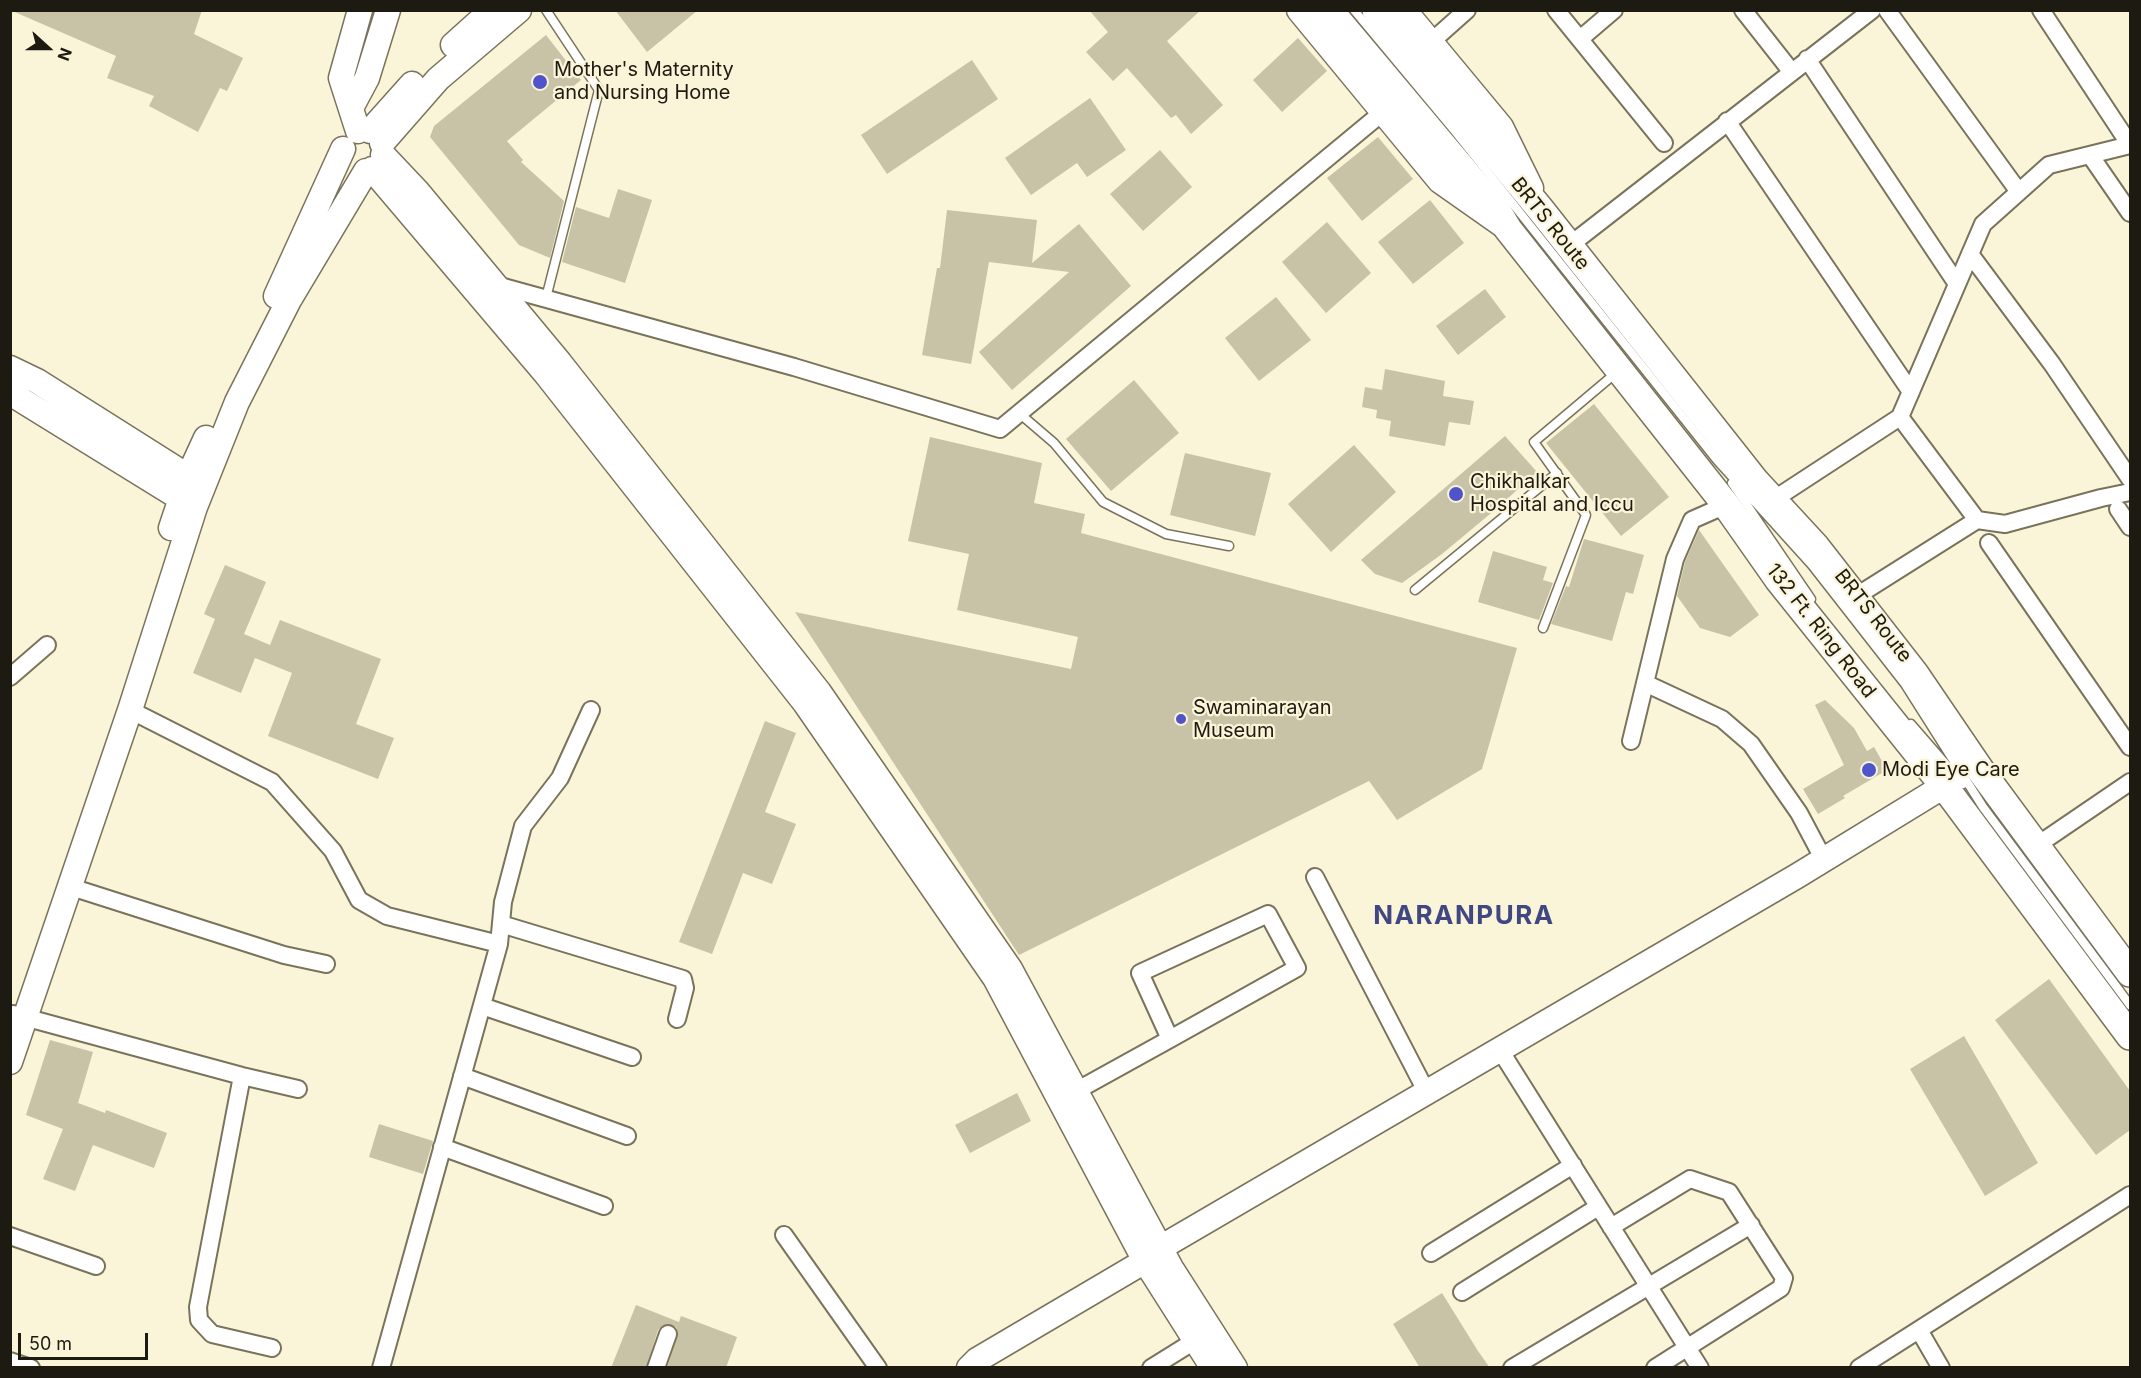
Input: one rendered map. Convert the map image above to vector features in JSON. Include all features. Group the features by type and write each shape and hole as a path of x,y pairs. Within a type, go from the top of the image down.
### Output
{"main road":[{"name":"132 Ft. Ring Road","path":"1329,10 1502,219 1726,505 1778,579 1944,786 2130,1036"},
{"path":"1376,10 1521,189 1570,245 1773,500 1815,546 1916,674 1981,771 2130,973"}],"street":[{"path":"360,10 341,78 366,145 805,703 995,978 1153,1255 1235,1368"},
{"path":"388,10 368,78 366,145 417,191 560,363 819,692 1010,969 1076,1091 1153,1255 1196,1340 1213,1368"},
{"path":"192,493 366,145 426,68 492,10"},
{"path":"11,1062 17,1017 123,708 192,493 366,145 438,79 519,10"},
{"path":"1299,10 1440,181 1502,219"},
{"path":"1404,10 1501,127 1541,210"},
{"path":"1431,42 1467,10"},
{"path":"1556,10 1664,143"},
{"path":"1580,39 1614,10"},
{"path":"1743,10 1791,71"},
{"path":"1570,245 1872,10"},
{"path":"1887,10 2019,192"},
{"path":"1773,500 1900,417 1983,224 2049,165 2130,145 2041,10"},
{"path":"1807,59 1957,284"},
{"path":"495,285 794,367 1000,429 1383,112"},
{"path":"1727,121 1911,392"},
{"path":"2090,155 2130,213"},
{"path":"1970,254 2052,364 2130,479"},
{"path":"10,368 37,381 192,493"},
{"path":"10,393 192,493"},
{"path":"1900,417 1977,520"},
{"path":"1855,597 1977,520 2005,524 2130,492"},
{"path":"1631,741 1647,684 1676,559 1692,520 1726,505"},
{"path":"2118,508 2130,526"},
{"path":"1989,543 2130,747"},
{"path":"10,677 46,645"},
{"path":"1647,684 1722,719 1750,744 1799,813 1824,860"},
{"path":"17,1017 71,887 123,708"},
{"path":"123,708 272,782 333,851 359,900 387,916 499,944"},
{"path":"381,1368 499,944 503,902 523,826 560,778 591,710"},
{"path":"2036,846 2130,782"},
{"path":"969,1368 977,1360 1426,1091 1824,860 1944,786"},
{"path":"1315,877 1426,1091"},
{"path":"71,887 284,955 326,964"},
{"path":"1076,1091 1170,1039 1297,968 1268,914 1140,973 1170,1039"},
{"path":"501,924 683,979 685,988 677,1019"},
{"path":"482,1006 632,1057"},
{"path":"17,1017 298,1089"},
{"path":"1500,1050 1700,1368"},
{"path":"242,1076 198,1307 199,1320 212,1334 272,1348"},
{"path":"462,1076 627,1136"},
{"path":"442,1147 604,1206"},
{"path":"1431,1253 1573,1165"},
{"path":"1611,1227 1690,1179 1730,1192 1785,1278 1781,1288 1655,1368"},
{"path":"1859,1368 2130,1195"},
{"path":"1462,1292 1598,1207"},
{"path":"1512,1368 1751,1225"},
{"path":"784,1235 878,1368"},
{"path":"10,1236 96,1266"},
{"path":"1919,1330 1941,1368"},
{"path":"656,1368 668,1334"},
{"path":"1151,1368 1196,1340"},
{"path":"10,1361 31,1368"}],"lane":[{"path":"546,10 598,90 546,298"},
{"name":"BRTS Route","path":"1354,10 1454,130 1717,460 1812,565 1905,684 1983,807 2130,1005"},
{"path":"1543,628 1586,515 1534,442 1620,370"},
{"path":"1019,413 1053,443 1103,502 1166,534 1229,546"},
{"name":"BRTS Route","path":"1717,460 1815,604"},
{"path":"1415,590 1557,473"},
{"name":"BRTS Route","path":"1902,714 1983,807"}],"building":[{"path":"10,10 202,10 194,34 243,58 227,91 220,88 198,132 149,106 154,96 107,78 116,56"},
{"path":"615,10 698,10 647,52"},
{"path":"1089,10 1201,10 1167,41 1223,105 1191,134 1176,115 1171,118 1127,68 1113,81 1086,52 1108,32"},
{"path":"546,35 581,80 507,141 523,160 521,162 564,201 550,258 519,245 430,137 434,126"},
{"path":"1298,38 1327,71 1282,112 1253,80"},
{"path":"972,60 998,99 887,174 861,135"},
{"path":"1090,98 1126,150 1087,177 1077,163 1031,195 1005,158"},
{"path":"1378,137 1413,179 1362,221 1327,178"},
{"path":"1160,150 1192,187 1143,231 1110,194"},
{"path":"618,189 652,200 625,283 562,262 576,207 609,218"},
{"path":"1430,200 1464,243 1413,284 1378,242"},
{"path":"947,210 1037,220 1032,263 1079,224 1131,286 1012,390 979,352 1069,272 989,262 971,364 922,355 937,268 940,268"},
{"path":"1327,222 1371,273 1326,313 1282,262"},
{"path":"1485,289 1506,317 1458,355 1436,326"},
{"path":"1276,297 1311,340 1259,381 1225,338"},
{"path":"1385,369 1445,381 1443,396 1474,401 1470,425 1449,422 1445,446 1389,436 1391,421 1376,418 1377,410 1362,407 1365,387 1382,390"},
{"path":"1134,380 1179,433 1111,491 1066,439"},
{"path":"1594,404 1669,497 1621,536 1546,443"},
{"path":"1505,436 1537,472 1496,509 1442,554 1402,583 1375,574 1361,560"},
{"name":"Swaminarayan Museum","path":"930,437 1042,463 1034,503 1085,514 1081,533 1517,648 1482,769 1397,820 1369,781 1019,955 795,612 1071,669 1078,637 957,610 969,554 908,541"},
{"path":"1354,445 1396,492 1331,552 1288,504"},
{"path":"1185,453 1271,473 1255,536 1170,515"},
{"path":"1699,530 1759,615 1730,637 1700,628 1677,596 1685,562"},
{"path":"1584,539 1644,555 1633,594 1626,592 1612,641 1551,624 1566,586 1569,587"},
{"path":"1493,551 1547,567 1543,580 1553,583 1539,620 1478,602"},
{"path":"225,565 266,582 244,634 270,645 280,620 381,659 356,724 394,738 378,779 268,736 292,673 255,658 241,693 193,673 215,619 204,614"},
{"path":"1825,700 1854,728 1867,751 1874,747 1887,770 1818,814 1803,789 1844,765 1815,705"},
{"path":"765,721 796,733 765,812 796,824 772,884 743,873 712,954 679,942"},
{"path":"2049,979 2130,1091 2130,1130 2096,1155 1995,1020"},
{"path":"1964,1036 2038,1163 1985,1196 1910,1069"},
{"path":"50,1040 93,1052 78,1103 105,1113 106,1110 167,1133 154,1168 93,1145 75,1191 43,1179 63,1129 26,1115"},
{"path":"1017,1093 1031,1121 970,1153 955,1125"},
{"path":"379,1124 433,1141 423,1174 369,1157"},
{"path":"1442,1293 1490,1368 1420,1368 1393,1324"},
{"path":"636,1305 679,1322 681,1316 737,1337 726,1368 667,1368 678,1333 676,1327 667,1324 658,1330 646,1368 611,1368"}],"place":[{"name":"Mother's Maternity and Nursing Home","path":"540,82"},
{"name":"Chikhalkar Hospital and Iccu","path":"1456,494"},
{"name":"Swaminarayan Museum","path":"1181,719"},
{"name":"Modi Eye Care","path":"1869,770"}],"district":[{"name":"NARANPURA","path":"1464,916"}]}
